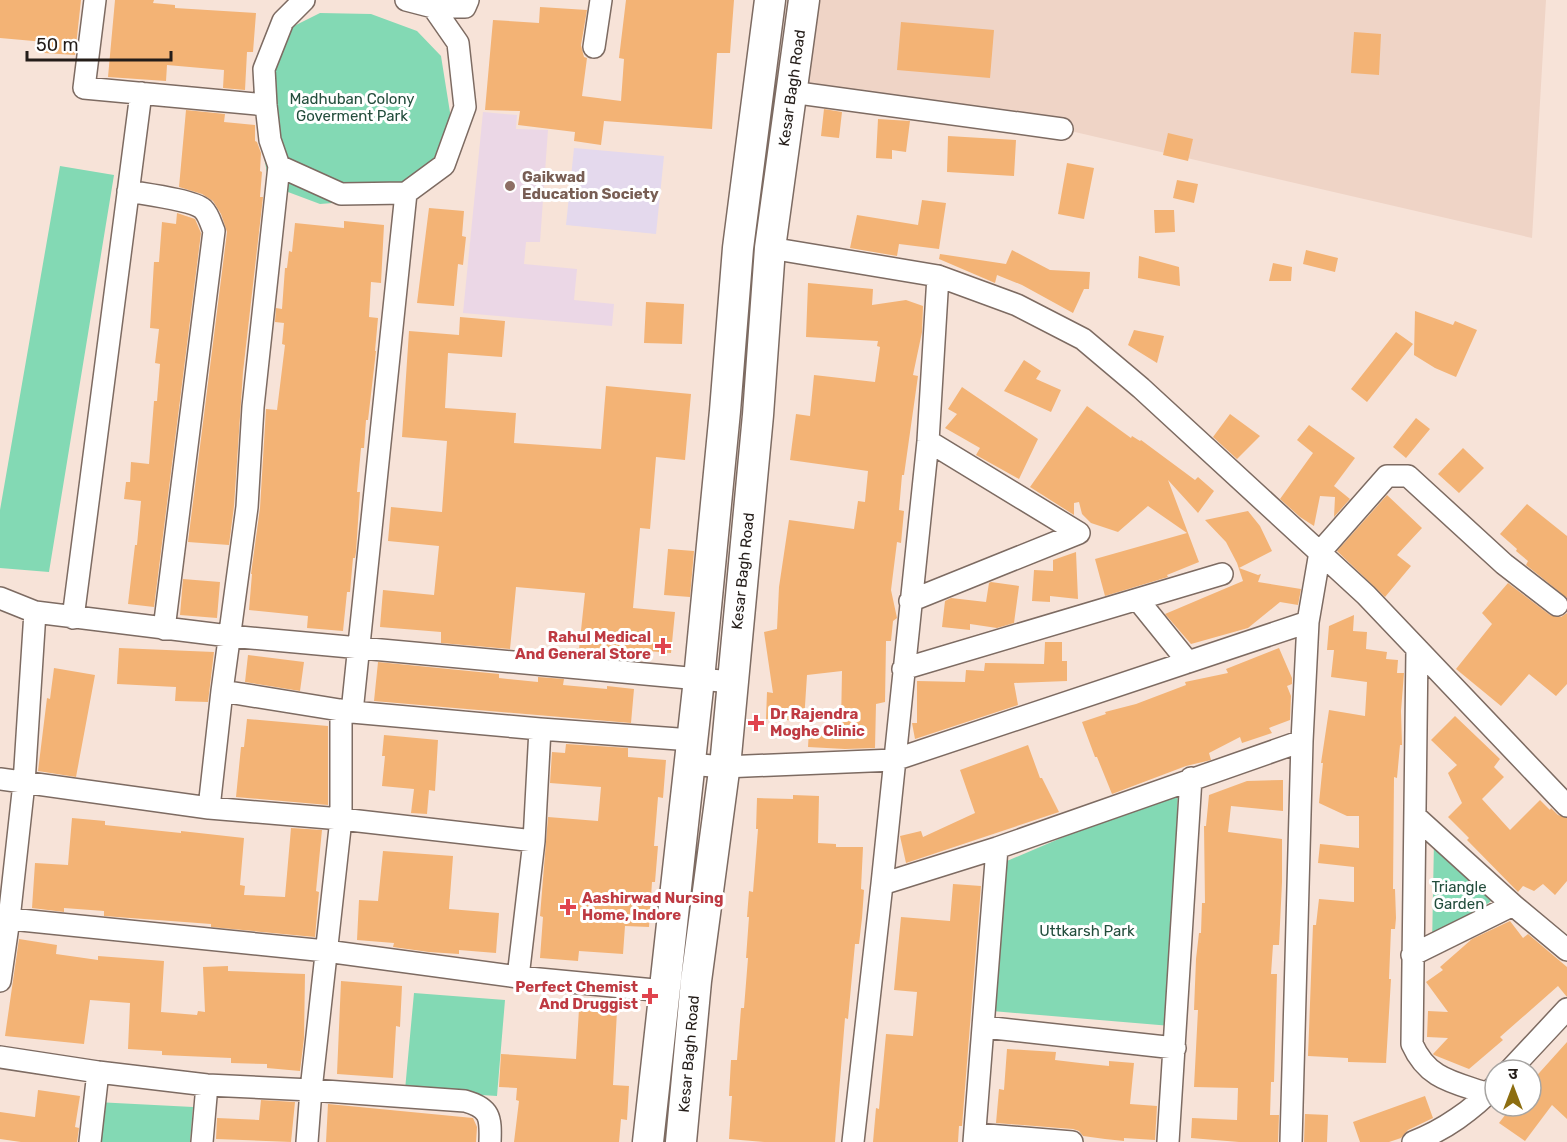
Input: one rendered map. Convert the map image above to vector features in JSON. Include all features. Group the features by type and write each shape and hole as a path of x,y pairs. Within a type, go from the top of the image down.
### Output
{"main road":[{"name":"Kesar Bagh Road","path":"648,1142 699,679 738,248 770,0"},
{"name":"Kesar Bagh Road","path":"681,1142 696,981 724,767 758,415 770,248 804,0"}],"street":[{"path":"95,0 84,88 266,105"},
{"path":"209,808 247,507 253,407 279,166 270,140 264,69 283,21 304,0"},
{"path":"405,0 433,7 465,7 468,0"},
{"path":"594,47 601,0"},
{"path":"279,166 340,194 406,193 444,165 465,107 458,43 433,7"},
{"path":"791,92 1062,129"},
{"path":"73,618 141,93"},
{"path":"128,191 192,203 202,208 214,231 164,629"},
{"path":"308,1142 311,1089 340,819 347,711 358,650 406,193"},
{"path":"770,248 938,276 1017,305 1083,339 1149,396 1366,595 1567,806"},
{"path":"853,1142 927,441 938,276"},
{"path":"910,601 1079,532 927,441"},
{"path":"1291,1142 1302,741 1308,622 1320,552 1387,476 1408,476 1504,564 1557,605"},
{"path":"903,669 1222,574"},
{"path":"0,598 35,612 164,629 358,650 732,682"},
{"path":"1138,600 1188,662"},
{"path":"0,981 5,918 24,783 35,612"},
{"path":"222,691 347,711 540,729 690,752 724,767 894,760 1308,622"},
{"path":"1417,650 1412,1044 1418,1058 1426,1068 1440,1077 1483,1088"},
{"path":"518,977 534,841 540,729"},
{"path":"882,884 997,848 1191,778 1302,741"},
{"path":"1168,1142 1191,778"},
{"path":"0,779 209,808 340,819 534,841"},
{"path":"1416,817 1513,905 1567,950"},
{"path":"997,848 975,1138 1072,1142"},
{"path":"1412,956 1513,905"},
{"path":"5,918 326,951 518,977 665,991"},
{"path":"1521,1058 1567,1008"},
{"path":"984,1027 1175,1048"},
{"path":"0,1057 207,1085 311,1089 465,1101 479,1105 486,1111 490,1122 490,1142"},
{"path":"90,1142 98,1072"},
{"path":"202,1142 207,1085"},
{"path":"1413,1142 1465,1113 1483,1098"}],"shaded area":[{"path":"803,0 1546,0 1532,238 1062,129 791,92"},
{"name":"Gaikwad Education Society","path":"483,112 517,115 516,129 548,130 540,242 526,242 524,264 577,269 574,300 614,304 612,326 463,313"},
{"path":"574,148 664,156 656,234 566,225"}],"green space":[{"name":"Madhuban Colony Goverment Park","path":"320,13 371,14 417,31 441,56 452,125 438,153 417,181 398,198 320,204 288,192 267,173 253,97 260,55 288,29"},
{"path":"60,166 114,175 49,572 0,568 0,510"},
{"name":"Uttkarsh Park","path":"1178,788 1171,1026 992,1011 1007,861"},
{"name":"Triangle Garden","path":"1434,841 1496,897 1432,947"},
{"path":"414,993 505,1000 497,1096 405,1090"},
{"path":"96,1102 193,1107 190,1142 100,1142"}],"building":[{"path":"0,0 81,0 75,55 44,53 45,42 0,38"},
{"path":"115,0 154,0 153,3 175,5 175,8 256,13 253,52 247,52 245,90 223,88 224,70 167,65 166,81 108,77"},
{"path":"626,0 734,0 730,53 717,53 712,129 604,121 601,145 574,141 575,132 518,125 520,111 485,110 493,20 539,23 540,7 587,10 581,45 584,57 587,58 582,96 621,101 624,59 619,58"},
{"path":"901,22 994,30 990,78 897,70"},
{"path":"1354,32 1381,34 1379,75 1351,73"},
{"path":"824,109 842,112 839,138 821,136"},
{"path":"186,110 225,114 224,122 255,125 255,141 261,153 260,197 263,197 243,372 234,506 229,545 188,542 227,232 221,214 213,201 202,194 179,187"},
{"path":"878,119 910,121 906,152 892,150 892,159 876,158"},
{"path":"1168,133 1193,139 1188,161 1163,155"},
{"path":"948,136 1016,140 1014,176 947,172"},
{"path":"1067,163 1094,168 1084,219 1058,214"},
{"path":"1177,180 1198,184 1194,203 1173,198"},
{"path":"922,200 946,203 939,249 899,244 897,256 850,248 857,215 918,225"},
{"path":"429,208 464,211 462,236 466,237 463,265 458,264 454,306 417,303"},
{"path":"1154,210 1174,210 1175,232 1155,233"},
{"path":"177,213 195,219 201,233 154,607 128,604 141,501 124,499 126,482 130,482 131,462 149,464 154,401 157,401 160,364 155,363 159,329 150,328 154,262 159,262 162,222 176,224"},
{"path":"344,221 384,225 381,283 371,282 369,317 378,318 376,351 364,448 361,448 357,492 360,492 356,552 353,558 350,592 347,592 343,631 307,628 308,616 249,610 251,574 260,508 266,409 277,410 285,345 282,344 284,323 275,322 276,308 282,309 285,268 287,268 289,251 292,252 295,223 344,228"},
{"path":"1012,250 1050,270 1090,272 1089,289 1084,289 1073,313 1022,285 997,275 995,283 939,259 940,254 1006,264"},
{"path":"1306,250 1338,258 1335,272 1303,264"},
{"path":"1139,256 1179,267 1180,286 1138,278"},
{"path":"1273,263 1292,267 1291,281 1269,281"},
{"path":"808,283 873,289 872,305 906,300 923,306 922,332 913,375 918,376 904,475 902,475 899,510 904,511 901,543 897,542 891,590 897,618 893,621 891,641 886,641 885,702 876,704 875,748 808,747 809,730 841,725 842,671 807,675 804,721 766,719 767,692 773,693 764,632 777,629 779,587 789,520 854,529 858,501 865,502 868,471 790,460 796,414 810,416 814,375 875,382 880,347 877,346 878,341 806,337"},
{"path":"646,302 684,304 682,344 644,343"},
{"path":"1415,311 1453,325 1455,321 1477,330 1456,377 1414,355"},
{"path":"460,317 505,321 502,357 448,353 445,408 516,413 514,443 601,449 606,386 691,394 685,460 656,457 650,529 640,528 633,608 675,612 671,653 611,648 610,652 579,649 585,593 516,587 510,649 441,643 441,632 380,627 383,590 434,595 439,546 388,541 391,507 442,512 447,441 402,437 409,331 459,335"},
{"path":"1134,330 1164,336 1157,363 1128,345"},
{"path":"1396,332 1413,344 1367,402 1351,389"},
{"path":"1024,360 1041,371 1036,379 1061,390 1051,412 1004,391"},
{"path":"962,387 1038,439 1019,479 976,455 980,448 945,428 957,414 948,409"},
{"path":"1087,406 1131,438 1132,436 1141,440 1195,480 1198,477 1214,491 1198,513 1168,480 1199,562 1167,575 1168,577 1105,596 1095,559 1187,533 1148,506 1118,532 1091,523 1082,514 1079,502 1074,503 1074,515 1030,487"},
{"path":"1230,414 1260,436 1237,459 1213,437"},
{"path":"1416,418 1430,429 1406,458 1393,447"},
{"path":"1309,425 1355,458 1334,486 1350,499 1334,517 1335,497 1320,496 1314,526 1280,499 1313,453 1297,440"},
{"path":"1463,448 1484,468 1459,493 1438,474"},
{"path":"1387,495 1422,528 1397,555 1411,566 1385,597 1337,551"},
{"path":"1527,504 1567,536 1567,598 1526,565 1528,561 1500,534"},
{"path":"1248,511 1260,526 1272,551 1239,568 1261,574 1258,582 1301,589 1298,605 1280,602 1248,628 1191,644 1165,614 1243,581 1226,542 1205,520"},
{"path":"668,549 694,551 690,597 664,595"},
{"path":"1076,552 1078,599 1050,596 1050,602 1032,601 1034,570 1053,571 1053,560"},
{"path":"183,579 220,582 217,618 180,615"},
{"path":"991,582 1019,586 1014,623 997,628 970,624 970,630 942,627 945,601 951,598 986,602"},
{"path":"1508,583 1550,615 1561,617 1567,613 1567,684 1556,696 1529,674 1501,706 1456,669 1492,624 1482,613"},
{"path":"1354,615 1353,631 1367,632 1366,649 1387,652 1386,659 1398,660 1397,673 1404,673 1401,711 1402,745 1400,745 1397,778 1394,777 1393,889 1395,889 1396,918 1395,929 1391,929 1389,979 1391,979 1386,1063 1348,1062 1348,1058 1308,1056 1313,925 1316,925 1319,899 1354,902 1354,867 1318,863 1320,844 1359,848 1359,816 1347,816 1319,803 1323,763 1321,763 1329,710 1365,716 1367,682 1331,677 1334,650 1327,650 1329,626"},
{"path":"1045,642 1062,642 1062,661 1067,661 1067,681 1014,683 1018,705 915,739 912,723 917,723 917,681 965,682 966,670 984,671 985,663 1044,664"},
{"path":"119,648 214,652 208,702 175,701 176,687 117,684"},
{"path":"1279,648 1292,678 1292,684 1287,686 1291,696 1290,720 1269,728 1272,733 1242,743 1240,737 1209,753 1211,760 1186,766 1112,794 1082,722 1186,685 1185,682 1228,673 1226,669"},
{"path":"248,655 304,662 300,691 245,682"},
{"path":"378,662 499,674 499,678 538,682 538,677 564,679 563,685 634,689 631,723 374,701"},
{"path":"54,668 95,675 76,777 38,771 47,698 50,699"},
{"path":"1455,716 1500,759 1494,767 1504,777 1482,799 1510,830 1540,800 1550,810 1551,808 1558,815 1567,818 1567,881 1555,895 1543,884 1534,891 1523,886 1518,892 1467,840 1469,838 1448,817 1462,803 1448,773 1457,765 1431,740"},
{"path":"247,719 328,726 328,805 236,797 241,747 244,747"},
{"path":"384,735 438,740 435,791 429,790 427,814 411,813 414,789 382,786 385,756 382,756"},
{"path":"566,744 628,748 628,757 666,760 663,798 658,797 654,846 658,846 655,882 652,882 649,927 625,926 623,954 579,951 578,961 540,958 543,917 540,916 548,817 598,821 601,787 550,783 552,752 565,753"},
{"path":"1028,745 1040,778 1059,812 906,863 900,836 921,831 923,837 975,813 960,770"},
{"path":"1283,780 1283,811 1231,806 1228,832 1282,839 1279,945 1273,945 1271,974 1277,974 1274,1082 1271,1082 1270,1115 1279,1115 1278,1142 1191,1138 1192,1118 1237,1120 1238,1088 1194,1087 1198,1010 1194,1010 1196,959 1199,933 1201,933 1202,903 1205,903 1204,826 1206,826 1209,795 1247,781"},
{"path":"793,795 819,796 818,843 836,844 836,847 863,847 862,918 859,944 855,944 848,1019 845,1018 835,1142 764,1142 729,1139 732,1096 729,1096 731,1060 737,1060 741,1008 744,1008 748,958 746,958 749,891 753,892 758,829 756,829 757,798 793,799"},
{"path":"72,818 105,821 105,825 244,838 240,885 245,886 244,895 285,897 291,828 322,830 316,891 319,892 315,937 211,927 211,924 104,916 104,911 64,908 64,912 32,908 35,863 68,865"},
{"path":"383,851 453,856 449,909 499,913 496,953 459,950 459,954 429,952 393,947 394,943 357,940 359,900 378,901"},
{"path":"953,884 981,886 962,1126 959,1126 958,1142 873,1142 876,1108 879,1109 886,1034 913,1036 917,992 894,990 901,917 950,921"},
{"path":"1510,921 1523,938 1528,934 1567,967 1567,997 1558,986 1500,1037 1503,1040 1469,1069 1434,1055 1448,1038 1427,1037 1428,1011 1448,1012 1426,982 1443,970 1440,967 1472,939"},
{"path":"19,939 57,945 56,954 98,960 98,956 164,961 161,1012 197,1015 198,1011 205,1012 203,967 228,966 228,971 305,974 304,1038 300,1071 267,1068 267,1064 231,1063 231,1058 162,1055 162,1051 128,1049 130,1003 90,1000 84,1044 5,1036"},
{"path":"341,981 402,986 400,1027 396,1026 393,1078 337,1074"},
{"path":"579,1009 617,1011 613,1085 629,1086 627,1120 621,1119 619,1142 514,1142 519,1101 516,1100 517,1088 499,1087 501,1054 576,1059"},
{"path":"1567,1042 1567,1119 1552,1105 1543,1117 1543,1069"},
{"path":"1007,1049 1056,1052 1055,1060 1080,1063 1109,1066 1109,1061 1134,1063 1130,1104 1157,1106 1155,1140 1105,1139 1083,1136 1079,1131 1073,1129 996,1123 999,1089 1004,1090"},
{"path":"38,1090 80,1096 75,1127 79,1128 77,1142 21,1142 0,1139 0,1112 35,1117"},
{"path":"1425,1096 1433,1118 1408,1130 1401,1138 1389,1142 1360,1142 1353,1122"},
{"path":"261,1100 295,1102 291,1142 216,1139 217,1118 259,1120"},
{"path":"328,1104 473,1118 477,1127 476,1142 326,1142"},
{"path":"1305,1114 1328,1115 1327,1142 1304,1142"},
{"path":"1503,1118 1542,1118 1525,1141 1499,1123"}],"place":[{"name":"Gaikwad Education Society","path":"510,186"},
{"name":"Rahul Medical And General Store","path":"663,646"},
{"name":"Dr Rajendra Moghe Clinic","path":"756,723"},
{"name":"Aashirwad Nursing Home, Indore","path":"568,907"},
{"name":"Perfect Chemist And Druggist","path":"650,996"}]}
